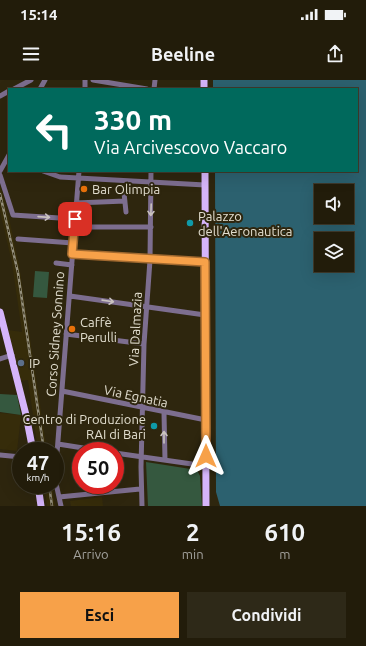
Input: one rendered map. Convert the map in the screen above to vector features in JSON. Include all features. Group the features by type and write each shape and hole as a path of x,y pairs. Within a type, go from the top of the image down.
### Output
{"main road":[{"path":"204,172 206,506"},
{"path":"0,312 12,356 31,442"},
{"path":"206,490 210,506"},
{"path":"39,494 41,506"}],"street":[{"path":"16,88 31,80"},
{"path":"40,88 45,80"},
{"path":"93,80 141,88"},
{"path":"0,172 8,158"},
{"path":"46,172 60,177 78,179 205,185"},
{"name":"Corso Sidney Sonnino","path":"58,442 79,172"},
{"name":"Via Dalmazia","path":"142,506 140,489 144,344 150,260 151,172"},
{"path":"0,175 13,214 75,219"},
{"path":"124,194 126,212"},
{"path":"76,203 125,201"},
{"path":"74,227 151,227"},
{"path":"18,239 73,243"},
{"path":"72,254 150,260 205,262"},
{"path":"56,263 72,265"},
{"path":"70,296 205,315"},
{"path":"66,334 144,344"},
{"path":"0,359 12,356"},
{"name":"Via Egnatia","path":"62,391 143,409 206,420"},
{"path":"164,413 165,460"},
{"path":"124,454 206,466"},
{"path":"0,455 12,456"},
{"path":"59,498 140,489"},
{"name":"Corso Sidney Sonnino","path":"58,494 61,506"}],"shaded area":[{"path":"0,185 19,265 46,442 37,442 28,380 21,381 8,330 22,332 12,263 0,211"},
{"path":"0,413 21,415 18,442 12,442 12,450 0,449"},
{"path":"45,494 53,494 55,506 47,506"},
{"path":"102,497 103,506 71,506 70,501"}],"green space":[{"path":"35,271 49,272 47,298 33,297"},
{"path":"0,394 17,395 21,415 0,412"},
{"path":"146,462 197,470 200,476 202,506 148,506"}],"water":[{"path":"213,80 366,80 366,506 220,506 216,492 215,172 358,172 358,88 213,88"}],"railway":[{"path":"0,194 18,273 43,442"},
{"path":"50,494 52,506"}],"place":[{"name":"Bar Olimpia","path":"84,189"},
{"name":"Palazzo dell'Aeronautica","path":"190,223"},
{"name":"Caffè Perulli","path":"72,329"},
{"name":"IP","path":"21,363"},
{"name":"Centro di Produzione RAI di Bari","path":"154,426"}],"route":[{"path":"75,219 72,254 150,260 205,262 206,456"}]}
